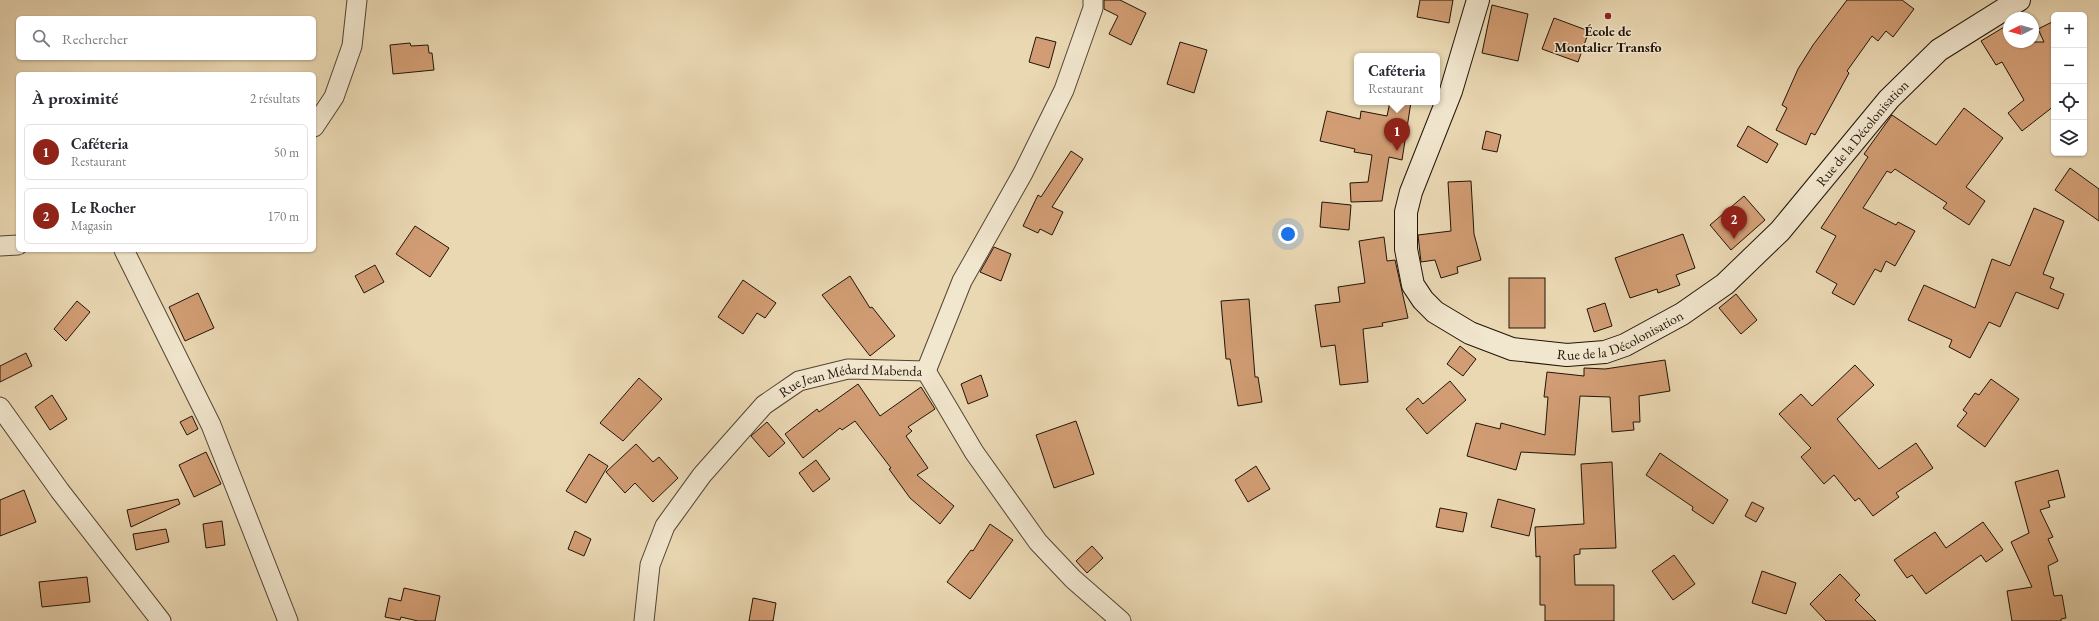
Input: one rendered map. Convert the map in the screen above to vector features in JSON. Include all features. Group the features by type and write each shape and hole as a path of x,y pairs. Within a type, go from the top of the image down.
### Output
{"street":[{"path":"316,124 334,97 352,46 357,0"},
{"path":"926,371 962,280 1023,173 1064,90 1093,8 1093,0"},
{"name":"Rue de la Décolonisation","path":"1478,0 1451,91 1411,192 1406,212 1406,249 1413,285 1423,300 1435,312 1470,333 1512,348 1567,355 1604,352 1631,343 1682,314 1725,284 1780,231 1889,99 1939,50 2019,0"},
{"path":"0,246 16,245"},
{"path":"125,252 211,425 288,621"},
{"name":"Rue Jean Médard Mabenda","path":"644,621 650,565 665,526 702,474 764,405 799,381 848,369 926,371 974,452 1038,542 1073,579 1121,621"},
{"path":"0,407 60,491 161,621"}],"building":[{"path":"1104,0 1120,0 1146,13 1131,45 1109,34 1118,16 1104,9"},
{"path":"1420,0 1453,0 1449,23 1417,17"},
{"path":"1847,0 1902,0 1914,9 1893,37 1886,31 1878,41 1872,36 1847,71 1849,73 1815,135 1811,133 1806,145 1776,130 1787,108 1782,105 1798,69 1813,45"},
{"path":"1492,5 1528,14 1518,61 1482,53"},
{"path":"1554,18 1589,31 1578,62 1542,49"},
{"path":"2051,22 2051,108 2022,131 2008,113 2024,100 2002,62 1996,65 1981,41 2003,28 2003,48 2039,48 2039,42 2044,42 2039,28"},
{"path":"1036,37 1056,42 1049,68 1029,62"},
{"path":"1180,42 1207,50 1194,93 1167,84"},
{"path":"410,43 411,46 428,45 429,53 432,53 434,70 393,74 390,45"},
{"path":"1389,105 1411,105 1402,160 1389,157 1382,201 1351,202 1350,183 1368,182 1372,155 1354,152 1355,149 1320,141 1327,111 1360,119 1361,111 1387,116"},
{"path":"1964,108 2003,138 1966,187 1985,201 1969,225 1943,208 1947,203 1895,169 1891,173 1887,171 1863,208 1896,225 1898,222 1915,231 1895,266 1886,261 1881,272 1875,269 1854,305 1832,293 1837,284 1816,272 1836,236 1821,228 1868,157 1864,154 1892,115 1936,145"},
{"path":"1748,126 1778,144 1767,163 1737,146"},
{"path":"1486,131 1501,135 1497,152 1482,149"},
{"path":"1071,151 1083,159 1052,207 1063,212 1052,235 1040,229 1038,233 1023,226 1038,195 1041,197"},
{"path":"2070,168 2099,189 2099,221 2055,190"},
{"path":"1471,181 1474,234 1481,260 1457,267 1458,273 1441,278 1435,260 1421,262 1418,235 1451,231 1448,182"},
{"path":"1744,196 1765,220 1731,250 1710,225"},
{"path":"1322,202 1351,205 1349,230 1320,227"},
{"path":"2034,208 2064,221 2043,274 2054,278 2050,288 2064,294 2058,309 2016,292 2000,327 1989,322 1970,358 1949,347 1952,340 1908,320 1924,285 1975,308 1992,259 2010,266"},
{"path":"415,226 449,248 430,277 396,254"},
{"path":"1683,234 1695,268 1676,275 1680,285 1658,293 1657,289 1630,298 1615,258"},
{"path":"1384,237 1387,261 1395,260 1408,318 1382,323 1383,326 1363,329 1368,382 1340,385 1335,345 1321,347 1315,305 1340,302 1338,287 1365,283 1359,241"},
{"path":"994,247 1011,254 1001,281 980,272"},
{"path":"375,265 384,282 364,293 355,276"},
{"path":"850,276 870,308 872,307 895,336 870,356 822,295"},
{"path":"1509,278 1545,278 1545,328 1509,328"},
{"path":"743,280 776,303 765,318 757,313 743,334 718,317"},
{"path":"198,293 214,328 185,341 169,307"},
{"path":"1736,294 1757,320 1741,334 1719,308"},
{"path":"1249,299 1255,377 1258,377 1262,402 1238,406 1230,359 1226,359 1221,301"},
{"path":"77,301 90,312 66,341 54,329"},
{"path":"1605,303 1612,326 1594,332 1587,309"},
{"path":"1460,346 1476,359 1463,376 1447,364"},
{"path":"26,353 32,366 0,382 0,366"},
{"path":"1665,360 1670,391 1639,396 1640,422 1633,422 1634,430 1612,432 1610,397 1580,396 1575,455 1521,452 1516,470 1467,456 1476,423 1500,429 1501,423 1545,435 1548,397 1544,397 1547,372 1584,376 1584,368 1605,369"},
{"path":"1855,365 1874,385 1837,419 1879,469 1916,443 1933,468 1896,493 1899,497 1873,516 1859,498 1855,501 1834,475 1824,484 1801,457 1811,448 1779,414 1801,394 1812,406"},
{"path":"981,375 988,396 968,404 961,384"},
{"path":"639,378 662,399 623,441 600,423"},
{"path":"1991,379 2019,399 1985,447 1957,426 1967,413 1963,410 1975,393 1979,395"},
{"path":"1450,381 1466,400 1427,434 1406,409 1418,398 1423,404"},
{"path":"858,384 880,416 921,387 935,409 908,427 912,431 906,436 928,468 917,475 954,506 940,524 910,498 889,469 891,468 855,421 842,430 840,428 803,458 785,434 817,409 819,412"},
{"path":"52,395 67,419 50,430 35,407"},
{"path":"192,416 198,429 187,435 180,422"},
{"path":"1076,421 1094,474 1054,488 1036,435"},
{"path":"767,422 785,443 769,457 751,436"},
{"path":"636,444 653,462 659,457 678,478 653,502 635,483 625,493 606,472"},
{"path":"206,452 221,484 194,497 179,465"},
{"path":"1660,453 1728,500 1713,524 1692,510 1693,507 1646,475"},
{"path":"589,454 608,466 586,503 566,491"},
{"path":"816,460 830,479 813,492 799,473"},
{"path":"1612,462 1616,548 1580,549 1580,554 1574,555 1575,585 1614,585 1614,621 1545,621 1545,605 1540,605 1540,556 1536,557 1535,527 1584,524 1581,464"},
{"path":"1256,466 1270,489 1248,502 1235,480"},
{"path":"2058,470 2065,497 2048,501 2050,507 2040,510 2053,537 2048,539 2058,561 2048,566 2054,596 2062,595 2066,618 2061,619 2061,621 2012,621 2007,591 2032,587 2011,542 2029,533 2015,482"},
{"path":"24,490 36,522 0,536 0,500"},
{"path":"178,499 180,504 131,527 127,510"},
{"path":"1498,499 1535,509 1529,536 1491,527"},
{"path":"1752,502 1764,508 1756,522 1745,516"},
{"path":"1440,508 1467,513 1463,532 1436,527"},
{"path":"222,521 225,545 206,548 203,524"},
{"path":"1983,522 2003,550 1986,562 1981,555 1926,594 1912,575 1907,578 1894,560 1935,532 1946,548"},
{"path":"990,524 1013,540 970,599 947,582 971,550 973,551"},
{"path":"166,529 169,542 136,550 133,534"},
{"path":"575,531 591,539 584,556 568,549"},
{"path":"1092,546 1103,558 1087,573 1076,561"},
{"path":"1674,555 1695,584 1673,600 1652,571"},
{"path":"1762,571 1796,583 1786,614 1752,603"},
{"path":"1840,574 1860,595 1855,600 1876,621 1826,621 1810,604"},
{"path":"87,577 90,602 42,607 39,582"},
{"path":"404,588 440,596 435,621 418,621 401,617 400,620 385,617 389,598 401,601"},
{"path":"753,598 776,603 773,621 749,621"}],"place":[{"name":"École de Montalier Transfo","path":"1608,16"},
{"name":"Caféteria","path":"1397,151"},
{"name":"Le Rocher","path":"1734,239"}]}
